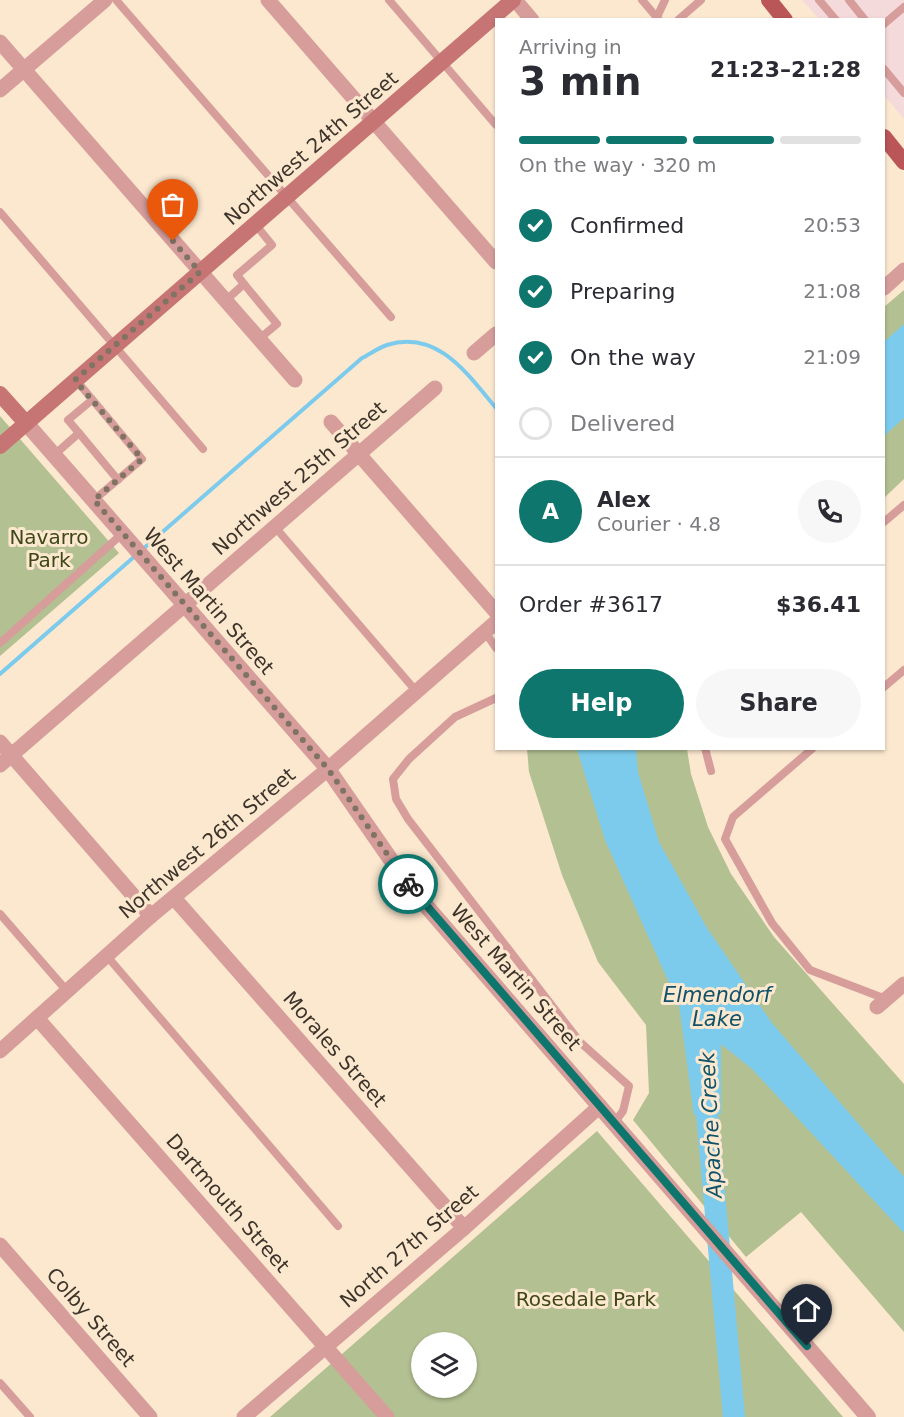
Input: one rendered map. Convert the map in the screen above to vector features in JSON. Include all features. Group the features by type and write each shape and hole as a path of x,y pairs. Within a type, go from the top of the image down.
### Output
{"main road":[{"name":"Northwest 24th Street","path":"0,446 514,0"},
{"path":"769,0 783,18"},
{"path":"885,138 904,162"},
{"name":"West Martin Street","path":"0,394 26,423"}],"street":[{"path":"0,90 105,0"},
{"path":"268,0 495,261"},
{"path":"514,0 530,18"},
{"path":"0,42 295,380"},
{"path":"885,287 904,270"},
{"path":"474,353 495,335"},
{"name":"Northwest 25th Street","path":"5,760 435,388"},
{"path":"331,422 495,611"},
{"name":"West Martin Street","path":"26,423 328,769 409,886 868,1417"},
{"name":"Northwest 26th Street","path":"0,1051 151,916 328,769 491,627"},
{"path":"0,742 5,760 151,916"},
{"name":"Morales Street","path":"174,898 464,1228"},
{"path":"882,1003 904,984"},
{"name":"Dartmouth Street","path":"37,1018 387,1417"},
{"name":"North 27th Street","path":"244,1417 464,1228 600,1107"},
{"name":"Colby Street","path":"0,1245 150,1417"}],"lane":[{"path":"116,0 390,317"},
{"path":"389,0 495,124"},
{"path":"642,0 658,18 665,0"},
{"path":"680,18 701,0"},
{"path":"819,0 831,18"},
{"path":"849,0 863,18"},
{"path":"885,23 904,7"},
{"path":"885,70 904,93"},
{"path":"0,212 203,449"},
{"path":"255,224 272,245 237,276 277,324 259,339"},
{"path":"225,301 244,284"},
{"path":"75,380 142,459 94,500"},
{"path":"92,400 68,420 118,480"},
{"path":"54,455 79,433"},
{"path":"885,521 904,505"},
{"path":"275,526 416,691"},
{"path":"0,643 124,535"},
{"path":"491,627 495,644"},
{"path":"885,686 904,670"},
{"path":"495,698 455,717 409,759 393,779 396,799 408,819 580,1042 629,1086 623,1111 614,1123"},
{"path":"706,750 711,771"},
{"path":"811,750 733,817 725,839 772,923 810,970 882,1003"},
{"path":"0,914 67,991"},
{"path":"106,956 338,1226"},
{"path":"0,1383 30,1417"}],"shaded area":[{"path":"802,0 904,0 904,119 885,96 885,18 818,18"}],"green space":[{"path":"904,290 904,479 885,497 885,306"},
{"name":"Navarro Park","path":"0,416 119,553 0,656"},
{"path":"527,750 687,750 691,774 708,827 731,874 774,937 904,1084 904,1332 801,1212 746,1257 633,1120 649,1093 646,1025 598,962 562,875 529,772"},
{"name":"Rosedale Park","path":"597,1131 843,1417 270,1417"}],"water":[{"path":"904,324 904,418 885,435 885,341"},
{"name":"Elmendorf Lake","path":"577,750 636,750 638,772 659,842 707,928 772,1023 904,1177 904,1233 752,1069 721,1044 721,1114 694,1115 679,1005 605,840"}],"waterway":[{"path":"143,549 362,358 384,346 405,342 422,343 437,349 463,369 495,407"},
{"path":"0,674 135,556"},
{"name":"Apache Creek","path":"707,1083 707,1114 734,1417"}],"way so far":[{"path":"173,241 200,272 75,380 142,459 94,500 328,769 408,884"}],"route":[{"path":"408,884 807,1346"}]}
